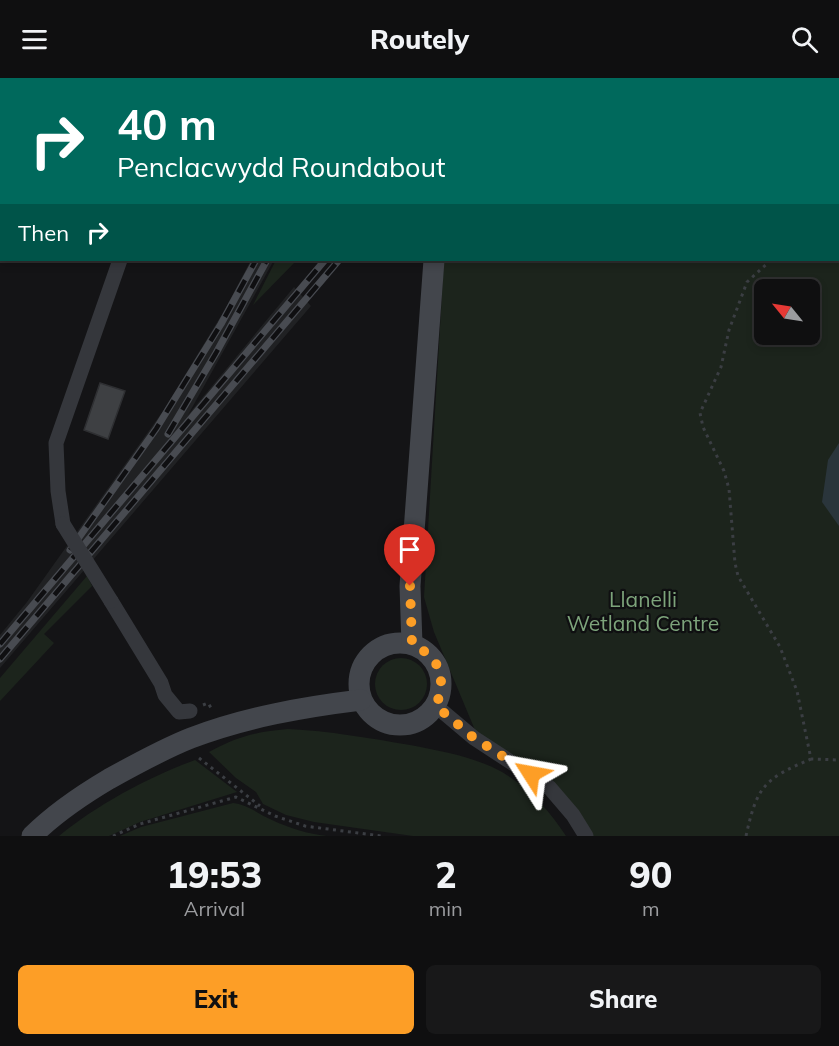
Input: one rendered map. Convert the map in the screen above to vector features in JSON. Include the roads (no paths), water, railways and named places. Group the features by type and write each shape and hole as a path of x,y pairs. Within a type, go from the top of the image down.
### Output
{"main road":[{"path":"412,644 410,586 434,261"},
{"path":"396,642 412,644 426,651 436,662 441,676 441,692 436,706 418,721 396,726 382,722 369,713 361,700 358,684 361,669 369,656 382,646 396,642"},
{"path":"32,836 87,792 140,761 191,738 303,707 361,700"}],"street":[{"path":"120,261 56,443 58,491 63,524 161,682 160,700 179,712 190,711"},
{"path":"436,706 474,738 549,787 573,815 586,836"}],"railway":[{"path":"70,550 156,429 221,324 255,261"},
{"path":"168,434 266,261"},
{"path":"0,644 324,261"},
{"path":"0,659 338,261"}],"park label":[{"name":"Llanelli Wetland Centre","path":"643,612"}]}
